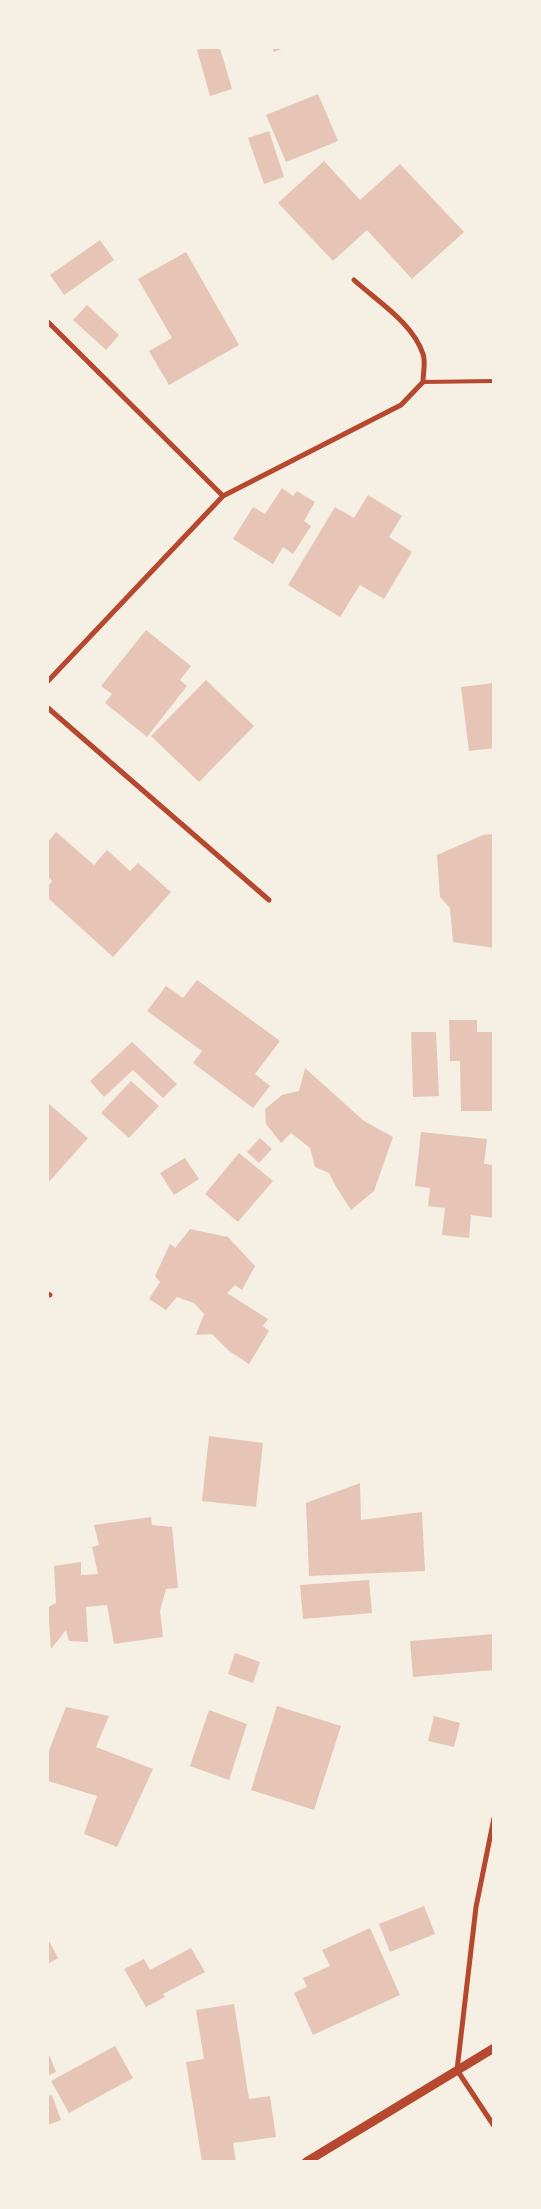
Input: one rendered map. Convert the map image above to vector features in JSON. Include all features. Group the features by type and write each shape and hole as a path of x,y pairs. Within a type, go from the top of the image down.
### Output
{"street":[{"path":"48,681 223,496 401,405 423,382 424,356 416,339 402,322 354,280"},
{"path":"48,322 223,496"},
{"path":"48,708 269,900"},
{"path":"494,1818 476,1907 457,2070 494,2126"},
{"path":"306,2162 494,2048"}],"lane":[{"path":"423,382 494,381"}],"building":[{"path":"220,48 232,89 210,96 197,50"},
{"path":"272,48 284,48 274,52"},
{"path":"318,94 338,141 286,162 266,115"},
{"path":"269,131 284,177 264,184 248,138"},
{"path":"324,161 360,200 400,164 464,232 412,279 367,230 333,261 278,203"},
{"path":"100,240 114,260 64,295 50,275"},
{"path":"186,252 239,345 169,385 149,351 172,338 138,279"},
{"path":"87,305 119,335 106,350 73,320"},
{"path":"282,488 293,496 297,491 315,502 304,521 311,526 293,554 283,547 273,564 233,539 253,507 265,514"},
{"path":"368,495 402,516 389,537 412,552 384,599 360,585 340,617 288,585 335,507 354,518"},
{"path":"146,630 191,666 180,680 187,686 147,737 105,703 112,694 101,686"},
{"path":"206,680 254,726 199,782 151,736"},
{"path":"494,683 494,748 469,751 461,687"},
{"path":"56,832 94,865 107,850 130,871 138,863 171,892 113,957 48,898 48,887 52,881 48,877 48,842"},
{"path":"494,834 494,948 453,942 450,908 440,897 437,855 483,835"},
{"path":"197,980 280,1041 255,1074 270,1086 253,1108 193,1063 202,1051 147,1011 166,986 183,998"},
{"path":"449,1020 477,1020 477,1032 494,1032 494,1111 461,1111 460,1061 450,1061"},
{"path":"411,1032 436,1032 439,1096 413,1097"},
{"path":"132,1042 177,1084 163,1098 133,1070 104,1097 90,1081"},
{"path":"305,1068 364,1121 393,1137 374,1191 351,1210 329,1173 315,1167 310,1148 291,1133 281,1143 266,1124 265,1109 282,1095 299,1091"},
{"path":"131,1081 159,1106 129,1138 101,1113"},
{"path":"48,1103 88,1138 48,1183"},
{"path":"421,1132 487,1139 484,1164 494,1165 494,1218 471,1215 469,1238 442,1235 445,1208 428,1206 430,1188 415,1186"},
{"path":"260,1138 272,1149 259,1163 247,1152"},
{"path":"239,1153 273,1181 238,1222 205,1194"},
{"path":"185,1158 199,1179 174,1195 160,1173"},
{"path":"190,1229 228,1237 255,1266 242,1290 235,1285 227,1293 268,1319 263,1326 269,1331 249,1364 229,1351 212,1334 196,1335 204,1314 194,1303 177,1297 166,1310 149,1299 160,1282 155,1276 170,1244 175,1248"},
{"path":"209,1436 263,1443 256,1507 202,1501"},
{"path":"360,1483 361,1520 422,1512 425,1571 309,1576 306,1503"},
{"path":"151,1517 152,1525 172,1527 178,1588 166,1589 160,1611 163,1637 114,1644 107,1605 86,1607 88,1642 69,1641 66,1630 51,1649 48,1607 56,1603 54,1566 81,1562 81,1575 98,1574 92,1547 99,1545 94,1525"},
{"path":"369,1580 372,1613 303,1619 300,1585"},
{"path":"494,1634 494,1670 413,1677 410,1641"},
{"path":"235,1653 260,1662 253,1683 228,1674"},
{"path":"277,1706 341,1726 314,1810 251,1790"},
{"path":"66,1707 109,1716 96,1747 153,1769 117,1847 84,1834 97,1796 48,1781 48,1753"},
{"path":"209,1710 247,1724 229,1780 190,1766"},
{"path":"434,1716 460,1723 454,1747 428,1741"},
{"path":"424,1906 435,1934 390,1952 379,1924"},
{"path":"370,1928 400,1995 313,2035 294,1993 307,1987 303,1978 330,1966 322,1950"},
{"path":"48,1939 58,1958 48,1964"},
{"path":"191,1948 205,1972 163,1994 165,1997 146,2007 124,1969 144,1959 150,1970"},
{"path":"234,2004 249,2099 270,2096 276,2137 233,2143 236,2162 202,2162 186,2062 204,2059 196,2010"},
{"path":"115,2046 133,2078 69,2113 51,2081"},
{"path":"48,2052 56,2072 48,2076"},
{"path":"52,2095 61,2120 48,2125 48,2096"}]}
